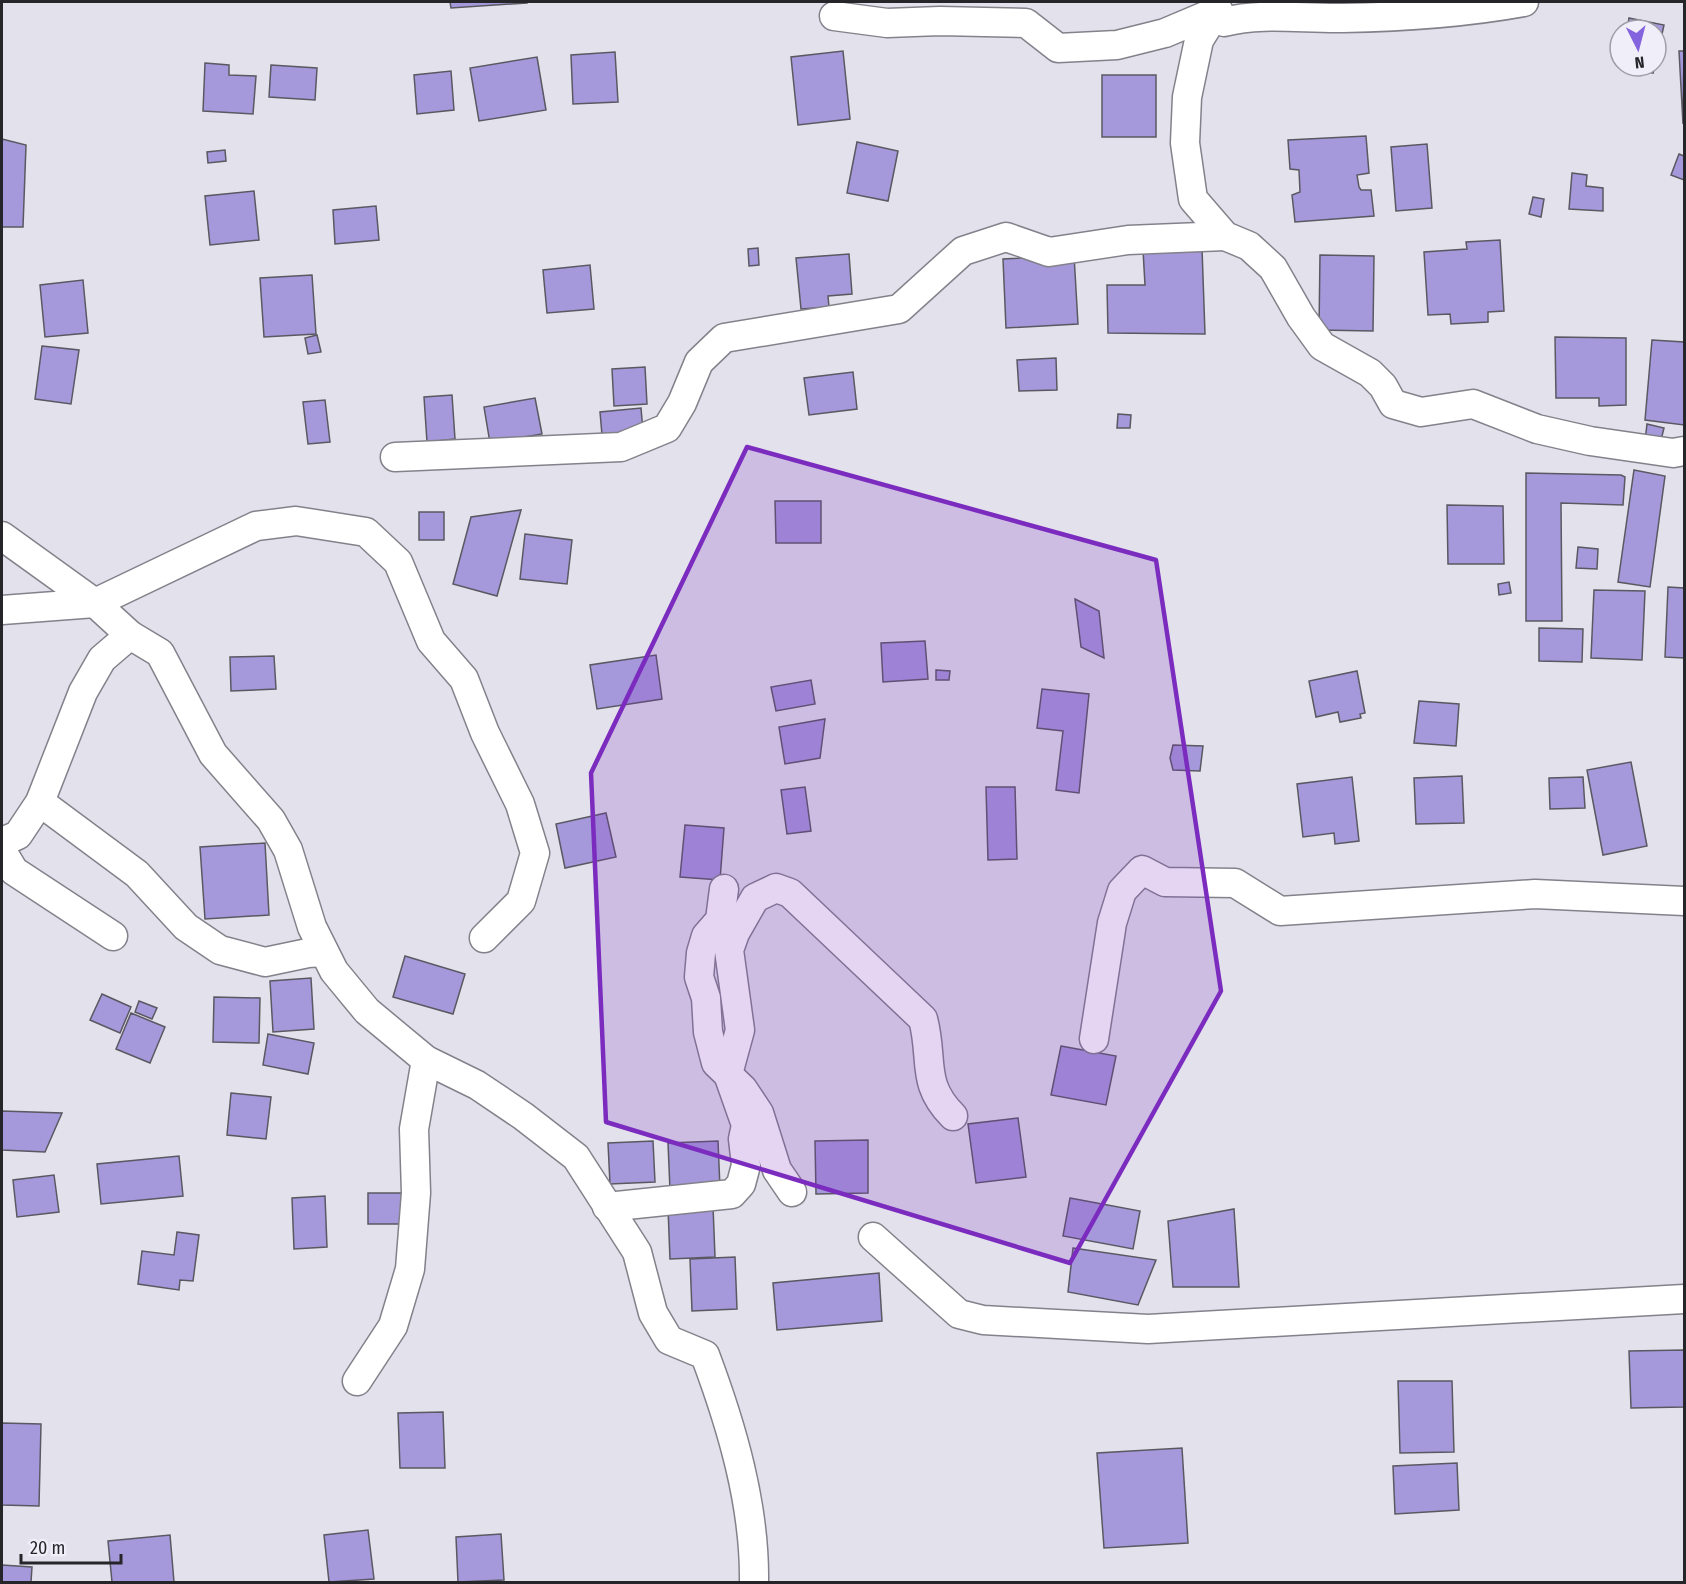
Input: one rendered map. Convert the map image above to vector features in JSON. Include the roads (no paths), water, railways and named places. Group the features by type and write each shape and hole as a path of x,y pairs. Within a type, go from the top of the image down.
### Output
{"street":[{"path":"1216,6 1224,22 1270,16 1408,17 1469,12 1524,2"},
{"path":"834,16 887,23 940,21 1026,23 1058,48 1117,45 1165,33 1216,6"},
{"path":"1216,6 1199,40 1186,97 1185,143 1193,199 1225,236"},
{"path":"395,458 621,447 667,428 682,404 699,362 724,338 899,309 963,251 1006,237 1049,252 1128,240 1225,236 1249,246 1273,268 1301,317 1322,346 1370,373 1383,386 1393,404 1421,412 1473,404 1537,429 1673,453 1684,451"},
{"path":"2,610 95,603 256,526 296,521 366,532 398,562 430,641 464,679 485,733 520,804 535,853 521,901 484,938"},
{"path":"2,536 95,603 130,635 159,653 213,754 272,820 288,850 312,927 324,952 334,971 367,1011 426,1060 477,1085 523,1116 576,1157 638,1252 653,1313 669,1340 705,1355 724,1405 743,1483 754,1551 754,1582"},
{"path":"2,842 18,835 40,802 83,692 102,659 130,635"},
{"path":"40,802 137,874 186,927 220,950 265,962 324,952"},
{"path":"2,851 14,871 113,936"},
{"path":"1094,1039 1112,923 1122,891 1142,870 1165,882 1235,883 1280,911 1535,894 1684,901"},
{"path":"607,1207 732,1194 741,1184 746,1165 743,1139 746,1125 728,1074 740,1030 729,950 735,933 755,898 776,888 790,893 924,1019 928,1039 931,1088 953,1116"},
{"path":"724,889 720,920 706,936 701,953 699,977 706,998 708,1032 716,1063 743,1089 759,1113 777,1170 792,1192"},
{"path":"357,1381 393,1326 410,1269 416,1192 414,1129 426,1060"},
{"path":"873,1237 959,1314 983,1320 1148,1329 1684,1299"}]}
